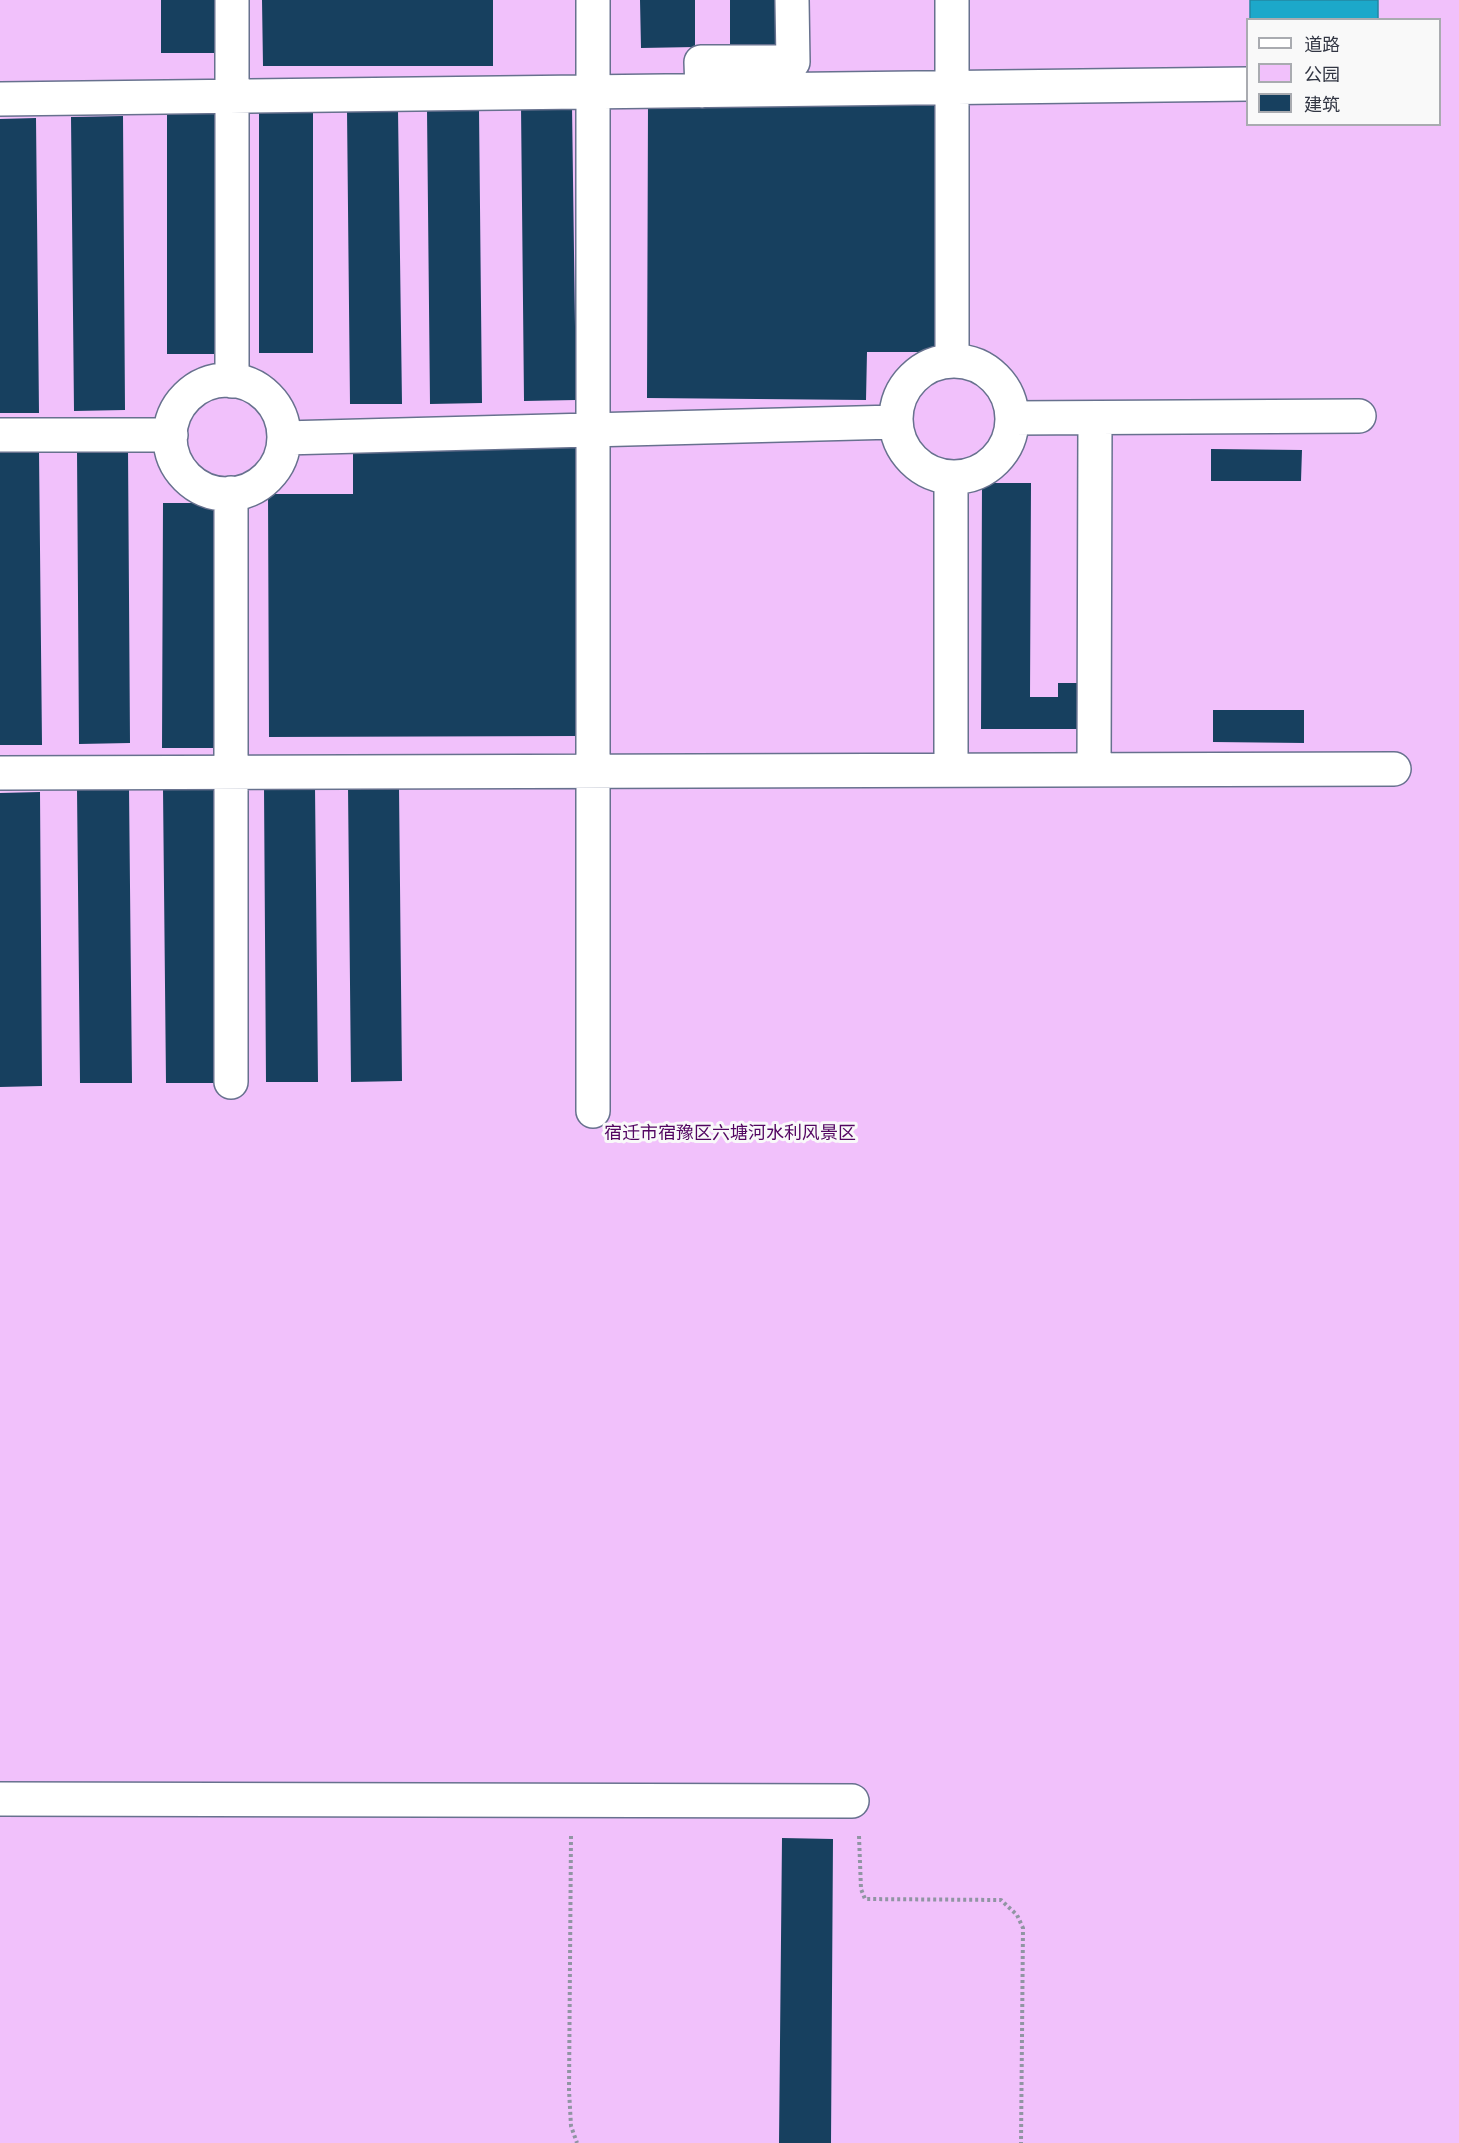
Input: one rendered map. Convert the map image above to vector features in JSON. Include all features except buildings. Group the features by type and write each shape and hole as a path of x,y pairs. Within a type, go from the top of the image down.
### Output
{"lane":[{"path":"232,0 232,381"},
{"path":"593,0 593,1111"},
{"path":"702,91 701,62 793,62 792,0"},
{"path":"952,0 952,360"},
{"path":"0,99 1246,84"},
{"path":"952,360 970,363 987,370 1001,383 1010,400 1013,418 1010,438 1000,456 985,469 966,477 951,478 927,471 910,459 900,442 896,422 897,404 905,386 917,373 934,364 952,360"},
{"path":"223,380 232,381 242,382 259,389 272,402 281,419 284,438 281,456 271,473 258,486 240,493 221,494 202,489 187,478 176,463 171,445 171,426 177,408 189,394 205,384 223,380"},
{"path":"1013,418 1359,416"},
{"path":"1095,418 1095,769"},
{"path":"284,438 896,422"},
{"path":"0,435 171,435"},
{"path":"951,478 951,769"},
{"path":"231,493 231,1082"},
{"path":"0,773 1394,769"},
{"path":"0,1799 852,1801"}],"path":[{"path":"571,1800 569,2090 571,2126 577,2143"},
{"path":"852,1801 858,1812 861,1889 865,1899 1001,1900 1017,1915 1023,1928 1021,2143"}],"green space":[{"name":"宿迁市宿豫区六塘河水利风景区","path":"0,0 1459,0 1459,2143 0,2143"}],"water":[{"path":"1250,0 1378,0 1378,18 1250,18"}]}
